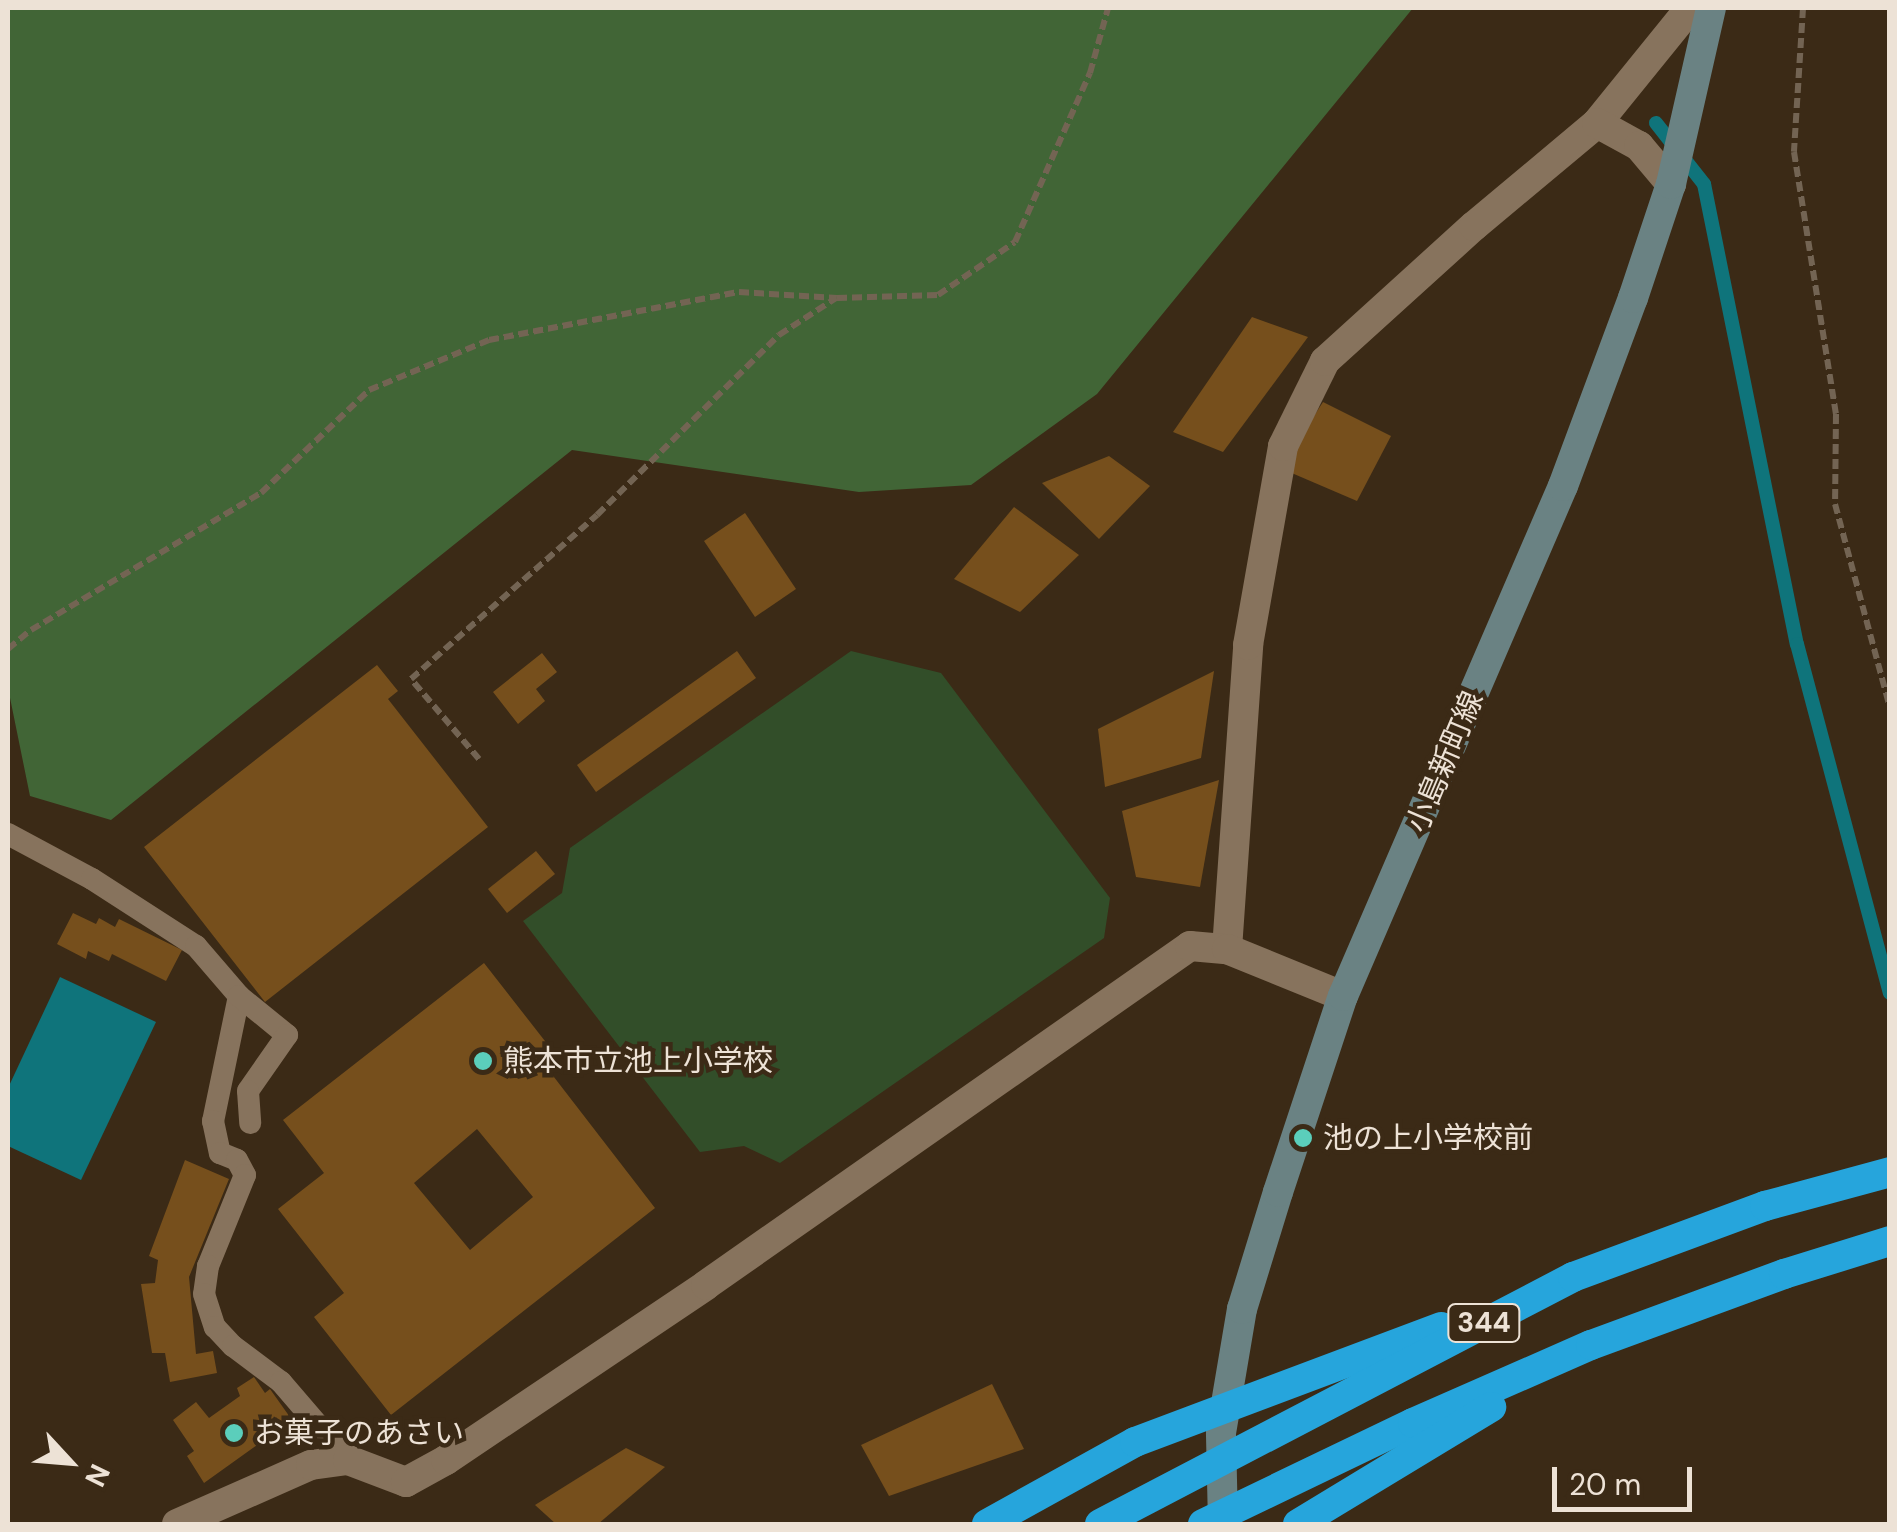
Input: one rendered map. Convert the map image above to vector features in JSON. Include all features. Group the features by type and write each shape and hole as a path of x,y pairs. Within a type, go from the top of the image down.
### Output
{"highway":[{"name":"344","path":"1100,1524 1573,1277 1765,1206 1890,1172"},
{"name":"344","path":"1203,1524 1380,1439 1591,1346 1784,1274 1890,1241"},
{"path":"987,1524 1135,1442 1573,1277"},
{"path":"1298,1524 1591,1346"}],"main road":[{"name":"小島新町線","path":"1223,1524 1221,1433 1242,1309 1343,996 1562,486 1671,184 1711,8"}],"street":[{"path":"1227,948 1248,645 1284,446 1325,361 1474,226 1597,123 1690,8"},
{"path":"1597,123 1639,146 1671,184"},
{"path":"177,1524 311,1465 348,1460 406,1482 446,1460 706,1285 1190,946 1227,948 1343,996"}],"lane":[{"path":"8,834 92,879 196,946 239,996 287,1035 248,1091 250,1123"},
{"path":"239,996 213,1121 220,1153 237,1160 244,1175 208,1266 204,1294 215,1327 233,1346 282,1382 348,1460"}],"path":[{"path":"8,649 31,630 261,493 369,390 490,340 739,292 837,298 938,295 1015,242 1090,73 1108,8"},
{"path":"1804,8 1794,152 1836,414 1835,504 1890,708"},
{"path":"479,759 411,680 596,515 778,334 837,298"}],"green space":[{"path":"8,8 1413,8 1097,394 971,485 859,492 572,450 111,820 30,796 8,688"},
{"path":"851,651 941,673 1110,898 1104,938 780,1163 744,1146 700,1152 523,921 562,893 570,848"}],"water":[{"path":"60,977 156,1022 81,1180 8,1146 8,1088"}],"building":[{"path":"1252,317 1308,337 1223,452 1173,432"},
{"path":"1323,402 1391,436 1357,501 1280,468"},
{"path":"1109,456 1150,486 1099,539 1042,483"},
{"path":"1014,507 1079,555 1020,612 954,579"},
{"path":"745,513 796,589 755,617 704,541"},
{"path":"737,651 756,678 596,792 577,765"},
{"path":"542,653 557,672 536,689 545,701 518,724 493,692"},
{"path":"377,665 398,691 388,699 488,827 265,1002 144,847"},
{"path":"1214,671 1201,758 1105,787 1098,729"},
{"path":"1219,780 1200,887 1136,877 1122,811"},
{"path":"536,851 555,874 507,913 488,889"},
{"path":"73,913 96,924 99,918 115,927 119,919 182,950 166,981 112,954 109,961 88,951 86,959 57,944"},
{"path":"484,963 559,1059 547,1068 655,1208 391,1415 314,1317 344,1293 278,1209 324,1173 283,1120","holes":["477,1129 533,1197 470,1250 414,1183"]},
{"path":"185,1160 229,1179 189,1277 196,1354 213,1351 217,1373 170,1382 165,1353 152,1353 141,1284 155,1283 158,1260 149,1256"},
{"path":"254,1377 265,1393 270,1389 292,1420 204,1483 187,1456 194,1451 173,1420 196,1402 209,1418 240,1396 237,1388"},
{"path":"992,1384 1024,1449 889,1496 861,1445"},
{"path":"626,1448 665,1467 598,1524 556,1524 535,1505"}],"waterway":[{"path":"1656,123 1704,184 1797,644 1890,993"}],"place":[{"name":"熊本市立池上小学校","path":"483,1061"},
{"name":"池の上小学校前","path":"1303,1138"},
{"name":"お菓子のあさい","path":"234,1433"}]}
